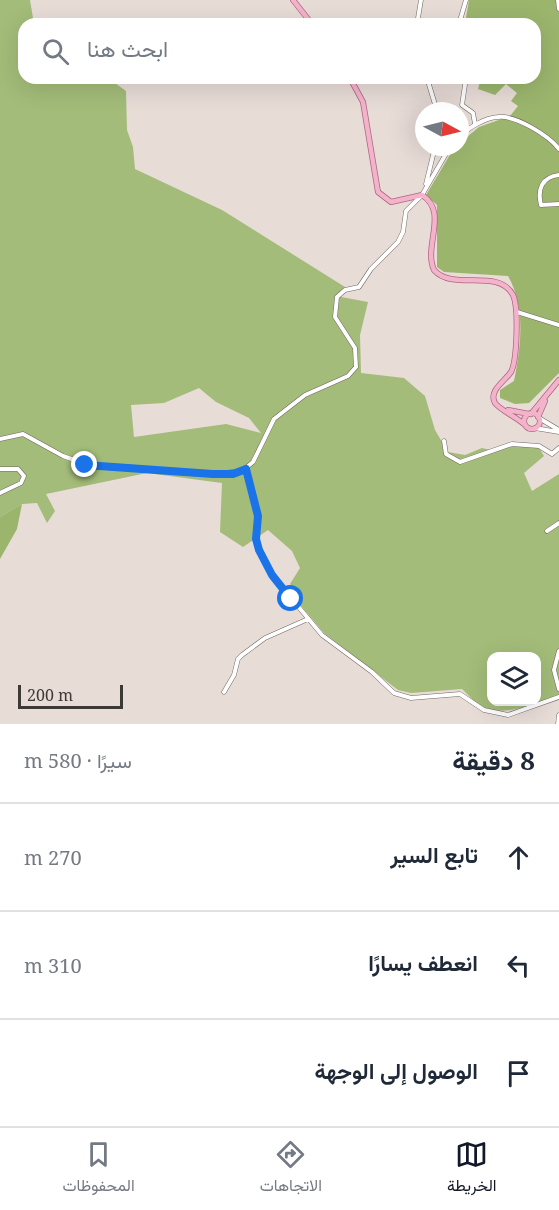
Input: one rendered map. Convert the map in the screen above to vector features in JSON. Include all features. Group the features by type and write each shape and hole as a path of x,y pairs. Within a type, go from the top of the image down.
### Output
{"main road":[{"path":"293,0 307,18"},
{"path":"353,84 363,102 378,192 391,202 422,195 429,201 435,216 430,257 434,270 448,279 503,285 514,296 517,312 514,362 512,370 494,394 495,402 530,429 535,428 546,398"},
{"path":"525,425 525,418 546,398 559,380"},
{"path":"503,408 538,417"}],"street":[{"path":"418,18 421,0"},
{"path":"461,18 466,0"},
{"path":"558,0 559,9"},
{"path":"429,84 434,102"},
{"path":"465,84 462,105 473,113 475,124"},
{"path":"469,128 496,117 507,118 546,136 559,149"},
{"path":"426,186 433,156"},
{"path":"0,439 23,434 63,456 94,467 128,466 165,472 226,474 246,469 253,462 274,419 305,395 348,376 354,370 356,351 335,317 335,302 341,292 359,286 371,269 398,242 403,232 406,211 422,195 444,156"},
{"path":"559,175 545,180 539,189 539,197 541,205 559,204"},
{"path":"517,312 559,325"},
{"path":"538,417 559,431"},
{"path":"535,428 559,431"},
{"path":"444,441 447,454 460,462 512,444 539,446 552,454 559,448"},
{"path":"0,469 18,470 24,476 21,483 0,493"},
{"path":"246,469 258,516 256,539 261,555 272,575 325,638 401,697 460,694 484,710 508,715 559,697"},
{"path":"547,531 559,523"},
{"path":"224,692 234,675 239,657 265,638 308,619"},
{"path":"559,651 554,670 559,690"},
{"path":"558,724 559,715"}],"green space":[{"path":"0,0 30,0 33,18 18,18 18,84 116,84 126,91 127,130 133,147 135,169 222,210 345,287 336,296 368,302 360,335 361,373 404,378 425,396 435,430 448,452 465,455 482,448 495,451 513,445 539,448 544,456 524,473 532,491 559,474 559,695 541,701 541,652 487,652 487,706 528,706 522,708 502,711 484,708 462,689 411,693 398,690 324,633 298,602 301,598 290,584 300,568 292,551 268,530 243,547 220,532 222,483 147,473 46,494 55,511 47,523 37,503 22,504 0,517","holes":["199,388 216,402 249,418 261,433 226,424 134,437 131,405 164,403"]},
{"path":"469,0 559,0 559,373 529,403 515,404 500,398 500,390 514,381 519,355 520,314 514,288 508,276 444,272 437,267 437,205 426,195 449,156 469,156 469,135 479,127 510,116 518,106 511,101 517,93 506,84 541,84 541,18 466,18"},
{"path":"479,84 506,84 495,95 478,89"},
{"path":"22,504 17,529 0,559 0,517"}],"route":[{"path":"85,465 104,468 128,466 165,472 213,474 233,474 246,469 251,483 252,500 258,516 256,539 259,550 272,575 291,599"}]}
